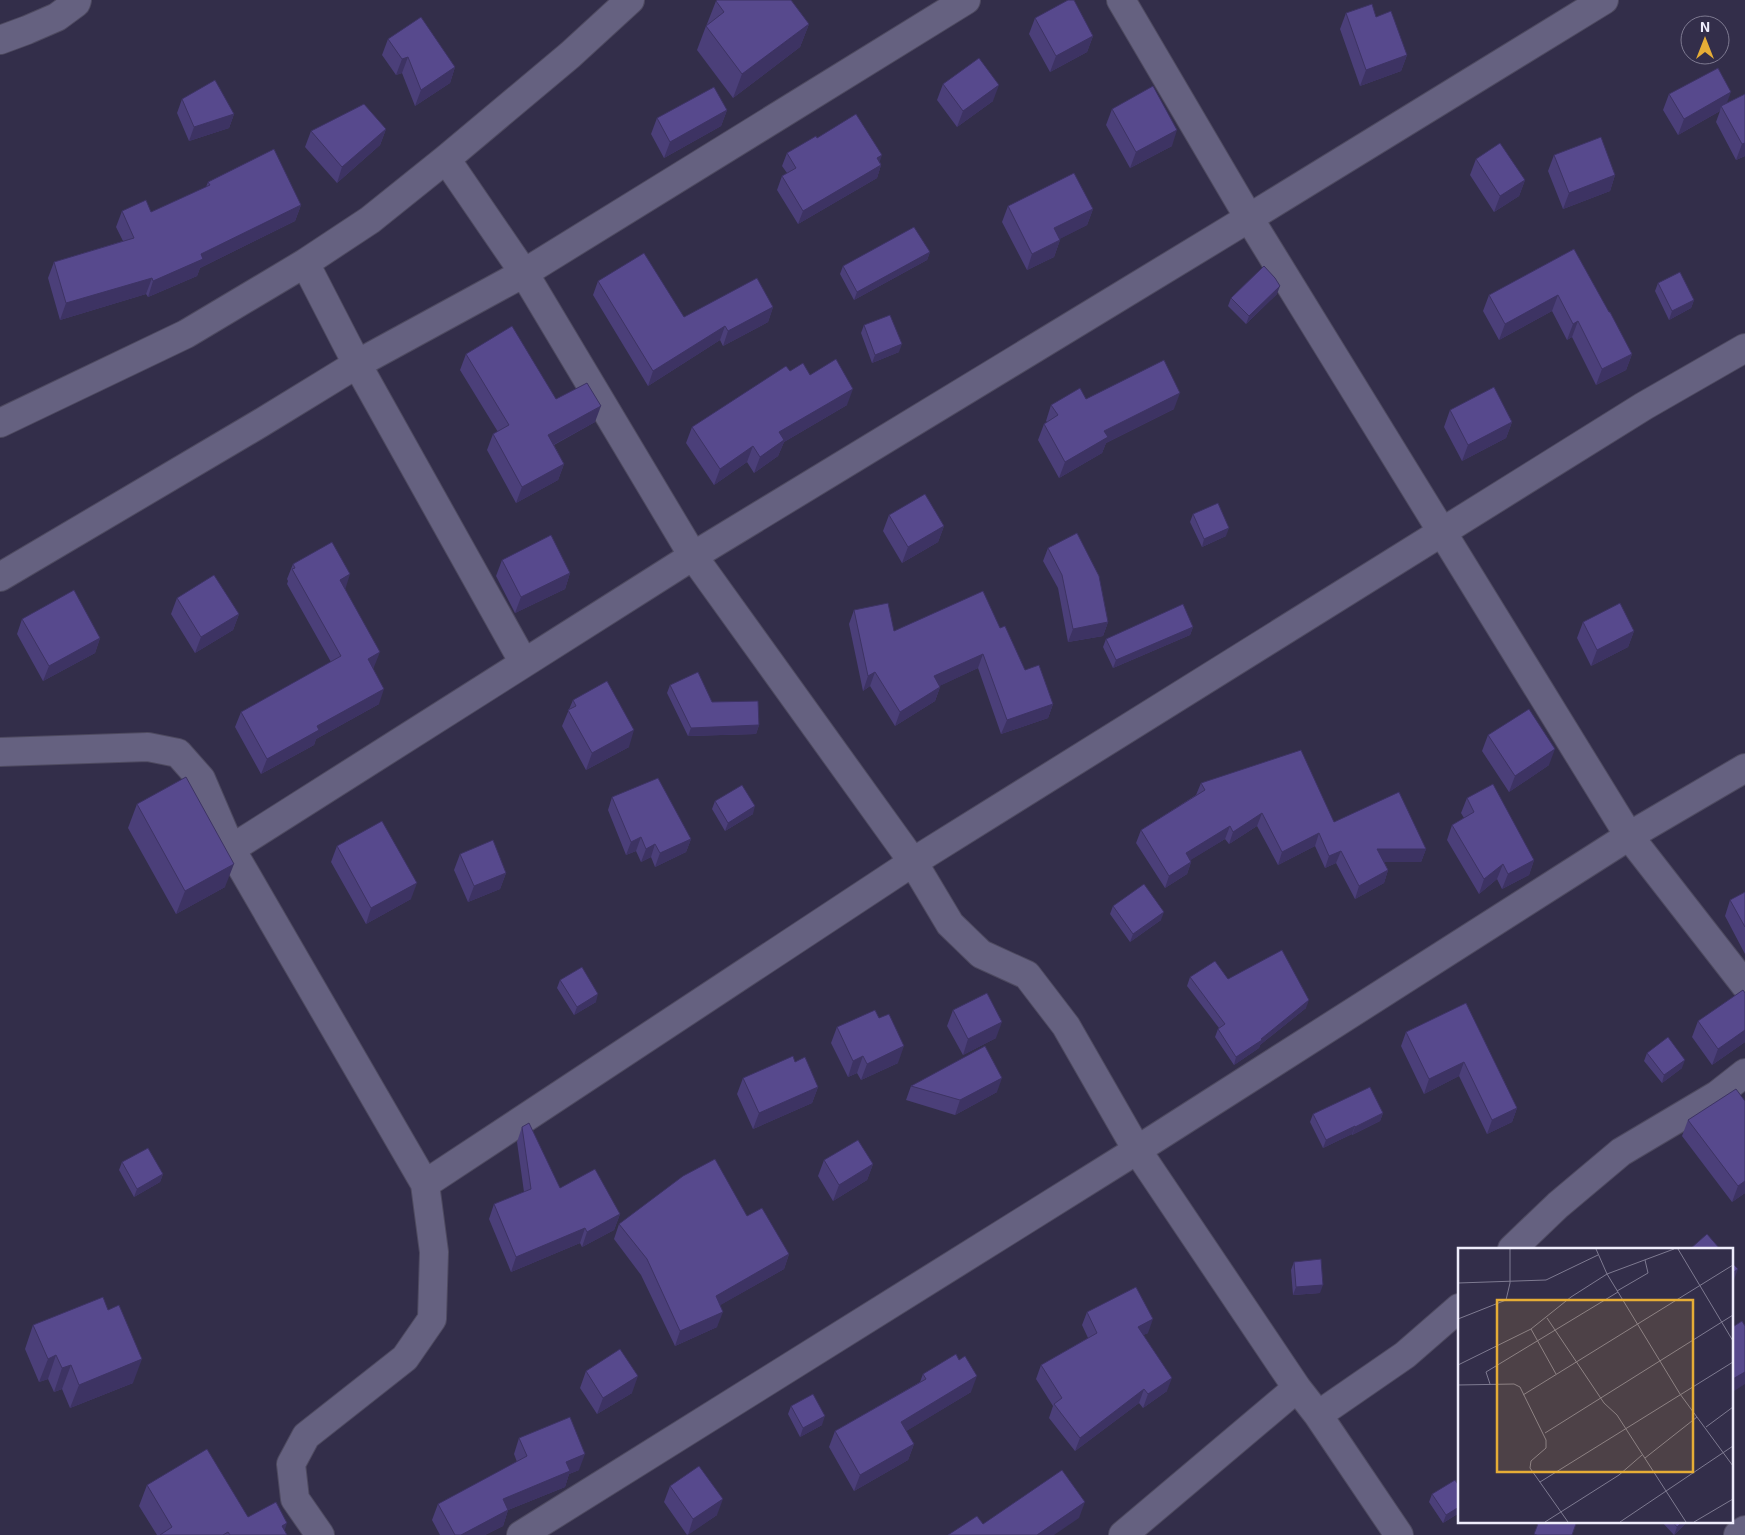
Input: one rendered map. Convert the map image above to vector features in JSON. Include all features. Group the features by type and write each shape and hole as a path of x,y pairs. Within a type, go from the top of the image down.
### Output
{"street":[{"path":"0,40 57,17 76,3 77,0"},
{"path":"0,423 186,334 305,263 370,220 570,55 630,0"},
{"path":"0,577 357,364 524,273 966,0"},
{"path":"1121,0 1249,218 1630,836 1745,985"},
{"path":"231,849 693,556 1604,0"},
{"path":"446,159 524,273 693,556 913,862 950,924 981,954 1027,975 1066,1026 1137,1150 1296,1388 1318,1415 1400,1535"},
{"path":"305,263 357,364 524,663"},
{"path":"425,1184 913,862 1644,406 1745,348"},
{"path":"0,752 148,747 178,752 201,779 231,849 425,1184 434,1252 432,1319 405,1358 306,1436 292,1464 295,1499 320,1535"},
{"path":"521,1535 1137,1150 1630,836 1745,768"},
{"path":"1513,1248 1558,1205 1621,1152 1717,1095 1745,1074"},
{"path":"1318,1415 1405,1355 1458,1309"},
{"path":"1123,1535 1296,1388"},
{"path":"1738,1535 1745,1530"}],"building":[{"path":"717,0 791,0 809,24 742,74 706,26 724,12"},
{"path":"1068,0 1074,0 1093,36 1056,56 1035,18"},
{"path":"1372,4 1376,17 1391,11 1407,55 1366,70 1346,13"},
{"path":"421,17 455,67 421,90 408,57 402,59 388,39"},
{"path":"979,58 999,85 963,111 943,84"},
{"path":"1718,68 1731,92 1684,119 1669,94"},
{"path":"215,80 234,114 194,127 182,99"},
{"path":"1153,86 1177,130 1136,152 1112,109"},
{"path":"714,87 727,110 670,142 657,118"},
{"path":"1745,94 1745,143 1742,144 1721,106"},
{"path":"364,104 386,129 342,167 311,131"},
{"path":"856,114 882,155 877,158 881,165 803,211 782,176 796,168 787,153 816,136 817,138"},
{"path":"1601,137 1615,175 1569,193 1554,155"},
{"path":"1500,143 1525,180 1500,196 1476,159"},
{"path":"274,149 301,205 201,254 203,259 153,281 152,278 66,303 54,262 134,238 122,211 146,200 151,212 210,185 208,182"},
{"path":"1074,173 1093,209 1054,228 1060,240 1032,254 1008,206"},
{"path":"914,227 930,252 857,292 843,266"},
{"path":"1574,249 1632,354 1602,369 1578,321 1573,324 1558,295 1505,324 1489,295"},
{"path":"644,253 684,317 757,278 773,307 728,331 725,326 653,371 598,281"},
{"path":"1264,266 1280,286 1249,316 1231,298"},
{"path":"1680,272 1694,300 1672,311 1658,283"},
{"path":"890,315 902,344 875,355 864,325"},
{"path":"512,326 556,399 587,383 601,406 548,435 564,464 522,487 493,434 509,425 466,354"},
{"path":"836,359 853,389 779,432 784,440 760,457 753,446 720,469 692,427 786,366 790,371 803,363 810,375"},
{"path":"1164,360 1180,393 1104,431 1108,437 1065,462 1044,424 1058,415 1051,405 1080,388 1086,399"},
{"path":"1494,387 1512,422 1468,445 1450,410"},
{"path":"925,494 944,526 908,547 889,515"},
{"path":"1218,503 1229,528 1204,539 1193,514"},
{"path":"1077,533 1099,576 1108,622 1073,629 1062,575 1048,548"},
{"path":"551,535 570,573 521,597 502,560"},
{"path":"332,542 350,574 340,580 380,652 368,659 384,689 317,726 319,730 267,759 241,712 341,656 292,569 295,568 293,564"},
{"path":"214,575 239,614 201,637 177,598"},
{"path":"74,590 100,638 49,666 22,619"},
{"path":"983,591 1000,628 1005,626 1025,670 1039,665 1053,704 1007,720 983,654 934,676 940,687 900,712 875,672 868,676 854,610 888,603 894,631"},
{"path":"1620,603 1634,631 1597,650 1583,622"},
{"path":"1183,604 1193,627 1116,660 1106,639"},
{"path":"698,672 712,702 758,701 759,725 691,728 670,685"},
{"path":"607,681 634,730 592,753 568,710 576,706 573,700"},
{"path":"1529,709 1555,749 1515,776 1488,735"},
{"path":"1301,750 1334,822 1399,792 1426,849 1377,849 1388,870 1359,886 1341,851 1329,856 1319,833 1282,852 1262,813 1233,832 1230,826 1186,853 1191,862 1169,876 1141,830 1205,790 1201,783"},
{"path":"186,777 234,864 185,891 137,804"},
{"path":"658,778 691,839 660,853 655,844 646,849 641,837 631,842 612,797"},
{"path":"1493,784 1534,860 1508,874 1503,864 1484,879 1452,825 1474,812 1467,798"},
{"path":"742,785 755,806 728,823 715,801"},
{"path":"382,821 417,883 371,908 337,846"},
{"path":"493,840 506,873 474,886 460,854"},
{"path":"1144,884 1164,912 1133,934 1113,906"},
{"path":"1745,892 1745,927 1730,900"},
{"path":"1282,950 1309,1000 1262,1040 1236,1057 1218,1029 1225,1024 1190,977 1215,961 1228,979"},
{"path":"582,967 598,994 577,1007 560,980"},
{"path":"1743,990 1745,993 1745,1030 1718,1049 1698,1021"},
{"path":"987,993 1002,1022 968,1039 953,1010"},
{"path":"1466,1003 1517,1108 1492,1120 1464,1062 1429,1079 1406,1032"},
{"path":"875,1010 879,1018 889,1014 904,1046 867,1064 863,1056 853,1061 837,1027"},
{"path":"1668,1037 1685,1060 1664,1075 1647,1053"},
{"path":"985,1046 1002,1078 960,1100 911,1086"},
{"path":"793,1056 795,1062 805,1057 818,1087 759,1113 743,1078"},
{"path":"1370,1087 1383,1113 1326,1140 1313,1114"},
{"path":"1736,1089 1745,1101 1745,1181 1738,1186 1688,1120"},
{"path":"529,1123 560,1188 595,1169 620,1214 587,1232 585,1228 516,1257 494,1204 531,1189 522,1127"},
{"path":"858,1140 873,1164 839,1185 824,1160"},
{"path":"148,1148 163,1174 137,1189 122,1162"},
{"path":"715,1159 747,1216 762,1208 789,1254 716,1296 723,1312 680,1331 647,1259 619,1224 683,1176"},
{"path":"1707,1234 1719,1248 1691,1248"},
{"path":"1321,1259 1323,1285 1296,1287 1294,1262"},
{"path":"1732,1263 1738,1269 1732,1273"},
{"path":"1136,1287 1153,1319 1138,1327 1172,1378 1148,1394 1144,1389 1080,1438 1054,1404 1062,1398 1041,1365 1097,1333 1087,1312"},
{"path":"103,1297 108,1310 119,1305 142,1359 79,1385 71,1365 62,1368 56,1355 48,1359 33,1325"},
{"path":"1742,1321 1745,1326 1745,1372 1732,1379 1732,1327"},
{"path":"620,1349 638,1376 603,1398 586,1371"},
{"path":"956,1354 959,1360 965,1356 977,1376 901,1422 914,1444 860,1475 835,1431 926,1379 923,1374"},
{"path":"813,1394 825,1416 803,1428 791,1406"},
{"path":"570,1417 585,1454 566,1462 570,1471 503,1499 508,1510 461,1535 455,1535 438,1504 527,1456 519,1438"},
{"path":"207,1449 248,1517 276,1502 287,1523 282,1526 287,1535 230,1535 228,1532 223,1535 160,1535 172,1527 147,1485"},
{"path":"699,1466 723,1499 693,1519 670,1486"},
{"path":"1062,1470 1085,1502 1037,1535 948,1535 977,1516 983,1524"},
{"path":"1455,1480 1458,1484 1458,1508 1446,1515 1432,1494"},
{"path":"1539,1522 1577,1522 1572,1535 1534,1534"},
{"path":"1673,1522 1682,1522 1677,1527"}]}
